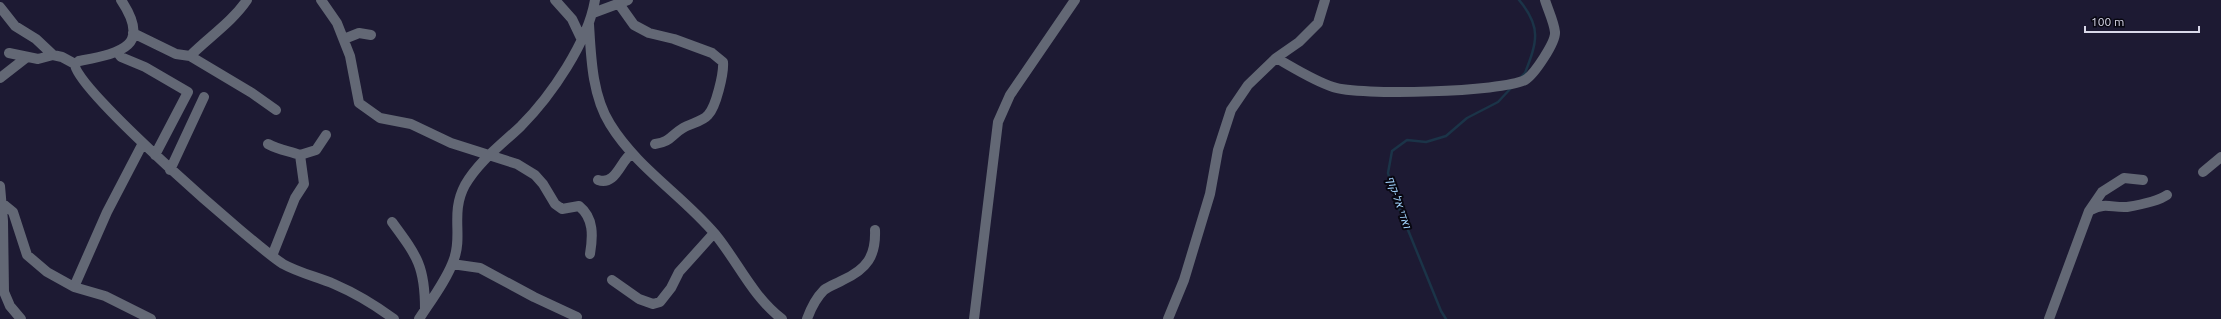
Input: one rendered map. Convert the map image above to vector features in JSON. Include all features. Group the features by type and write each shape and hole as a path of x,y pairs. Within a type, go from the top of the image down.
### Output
{"street":[{"path":"75,64 79,61 117,52 128,47 133,39 133,33 131,21 121,0"},
{"path":"190,56 215,32 236,16 247,0"},
{"path":"321,0 338,23 350,56 360,103 373,115 380,118 411,124 451,144 517,164 535,176 543,184 555,204 562,209 579,206 585,212 590,219 593,238 590,254"},
{"path":"555,0 572,20 582,40"},
{"path":"419,319 452,264 457,246 456,212 464,187 488,155 519,128 545,99 582,40 589,23 595,0"},
{"path":"974,319 998,122 1010,95 1075,0"},
{"path":"1168,319 1186,273 1210,194 1218,150 1231,110 1248,85 1276,58 1299,42 1318,23 1325,0"},
{"path":"1276,58 1333,88 1377,91 1445,91 1479,89 1526,80 1546,55 1555,33 1545,0"},
{"path":"592,12 624,2 634,25 649,33 674,39 712,53 723,62 724,70 715,102 709,115 684,127 668,142 655,144"},
{"path":"0,7 15,26 36,38 53,55"},
{"path":"589,23 594,81 610,124 632,153 714,233 761,299 782,319"},
{"path":"133,33 176,54 190,56 252,93 276,110"},
{"path":"344,39 359,33 371,35"},
{"path":"117,52 121,57 145,67 188,92 155,155"},
{"path":"9,53 38,59 53,55 62,57 75,64"},
{"path":"0,78 27,57"},
{"path":"75,64 76,71 82,79 170,170 272,256 284,265 354,293 394,319"},
{"path":"170,170 204,97"},
{"path":"268,144 280,150 290,151 300,155 316,150 326,135"},
{"path":"74,287 107,212 143,143"},
{"path":"598,180 604,182 610,181 626,158 632,153"},
{"path":"272,256 295,198 304,184 300,155"},
{"path":"2204,172 2221,157"},
{"path":"2049,319 2089,211 2102,192 2124,178 2143,180"},
{"path":"0,186 2,203 4,292 10,306 22,319"},
{"path":"2089,211 2101,204 2126,207 2163,198 2167,195"},
{"path":"2,203 13,212 27,255 47,272 74,287 105,296 151,319"},
{"path":"392,222 416,255 425,287 425,309"},
{"path":"807,319 811,308 825,289 852,276 868,263 876,244 875,230"},
{"path":"612,280 639,298 653,304 660,302 671,288 679,272 714,233"},
{"path":"452,264 480,268 534,297 577,317"}],"waterway":[{"name":"ואדי אל-קוף","path":"1519,0 1531,18 1535,35 1529,62 1525,73 1520,78"},
{"name":"ואדי אל-קוף","path":"1446,319 1441,311 1397,203 1388,173 1392,151 1407,140 1426,142 1446,136 1467,118 1498,102 1512,87"}]}
